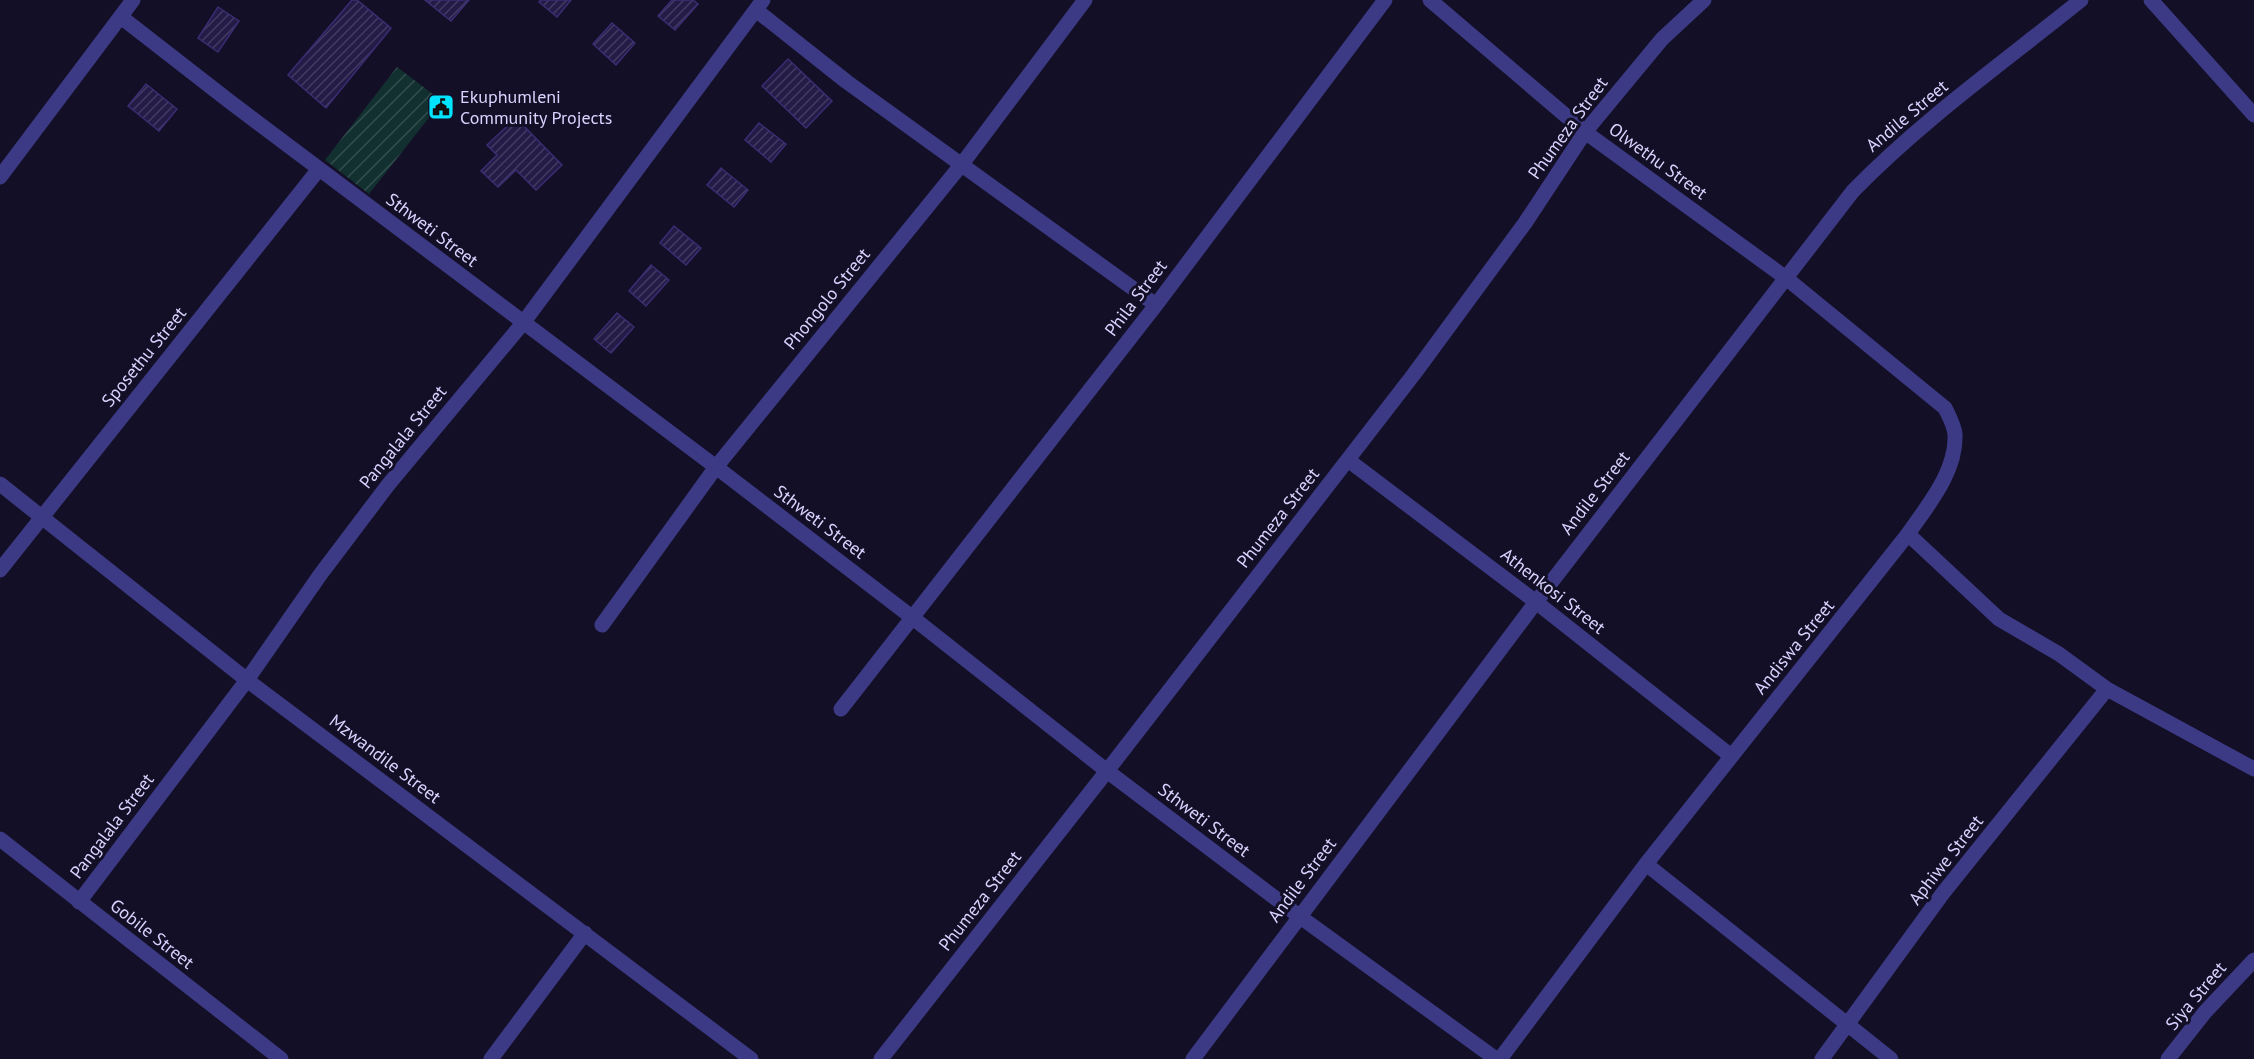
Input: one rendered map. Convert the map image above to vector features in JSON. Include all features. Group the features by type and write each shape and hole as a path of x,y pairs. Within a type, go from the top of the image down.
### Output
{"street":[{"path":"0,177 133,0"},
{"name":"Phongolo Street","path":"602,625 716,467 962,164 1085,0"},
{"name":"Phila Street","path":"841,709 1156,305 1385,0"},
{"name":"Olwethu Street","path":"1430,0 1585,132 1786,278"},
{"name":"Phumeza Street","path":"881,1059 1348,460 1525,223 1585,132 1662,39 1704,0"},
{"name":"Andile Street","path":"1193,1059 1536,602 1828,221 1877,167 2081,0"},
{"path":"2151,0 2254,115"},
{"path":"759,5 847,82 1156,305"},
{"name":"Pangalala Street","path":"79,902 247,680 320,575 388,485 523,323 759,5"},
{"name":"Sthweti Street","path":"121,17 716,467 1107,771 1299,916 1498,1059"},
{"name":"Sposethu Street","path":"0,570 319,169"},
{"name":"Andiswa Street","path":"1498,1059 1646,864 1908,534 1945,476 1953,456 1955,433 1945,408 1786,278"},
{"name":"Athenkosi Street","path":"1348,460 1536,602 1731,756"},
{"name":"Mzwandile Street","path":"0,484 247,680 751,1059"},
{"path":"1908,534 1999,619 2059,654 2108,689 2254,769"},
{"name":"Aphiwe Street","path":"1822,1059 1943,893 2108,689"},
{"name":"Gobile Street","path":"0,839 281,1059"},
{"path":"1646,864 1891,1059"},
{"path":"491,1059 585,933"},
{"name":"Siya Street","path":"2168,1059 2212,1004 2254,960"}],"green space":[{"path":"397,67 442,101 369,194 325,160"}],"building":[{"path":"352,0 357,0 391,28 326,108 288,75"},
{"path":"425,0 469,0 451,21"},
{"path":"541,0 571,0 557,17 539,2"},
{"path":"672,0 693,0 698,4 675,30 658,16"},
{"path":"218,7 239,21 218,52 198,38"},
{"path":"612,23 635,43 616,65 593,44"},
{"path":"788,59 832,101 806,128 762,86"},
{"path":"146,84 177,109 159,131 128,106"},
{"path":"516,118 562,165 536,190 516,170 498,187 481,171 497,155 487,145"},
{"path":"759,123 786,144 771,162 745,140"},
{"path":"721,168 748,190 734,207 707,185"},
{"path":"674,226 701,248 686,265 660,243"},
{"path":"651,265 669,280 646,306 629,291"},
{"path":"617,313 634,327 611,353 594,339"}],"place":[{"name":"Ekuphumleni Community Projects","path":"441,107"}]}
